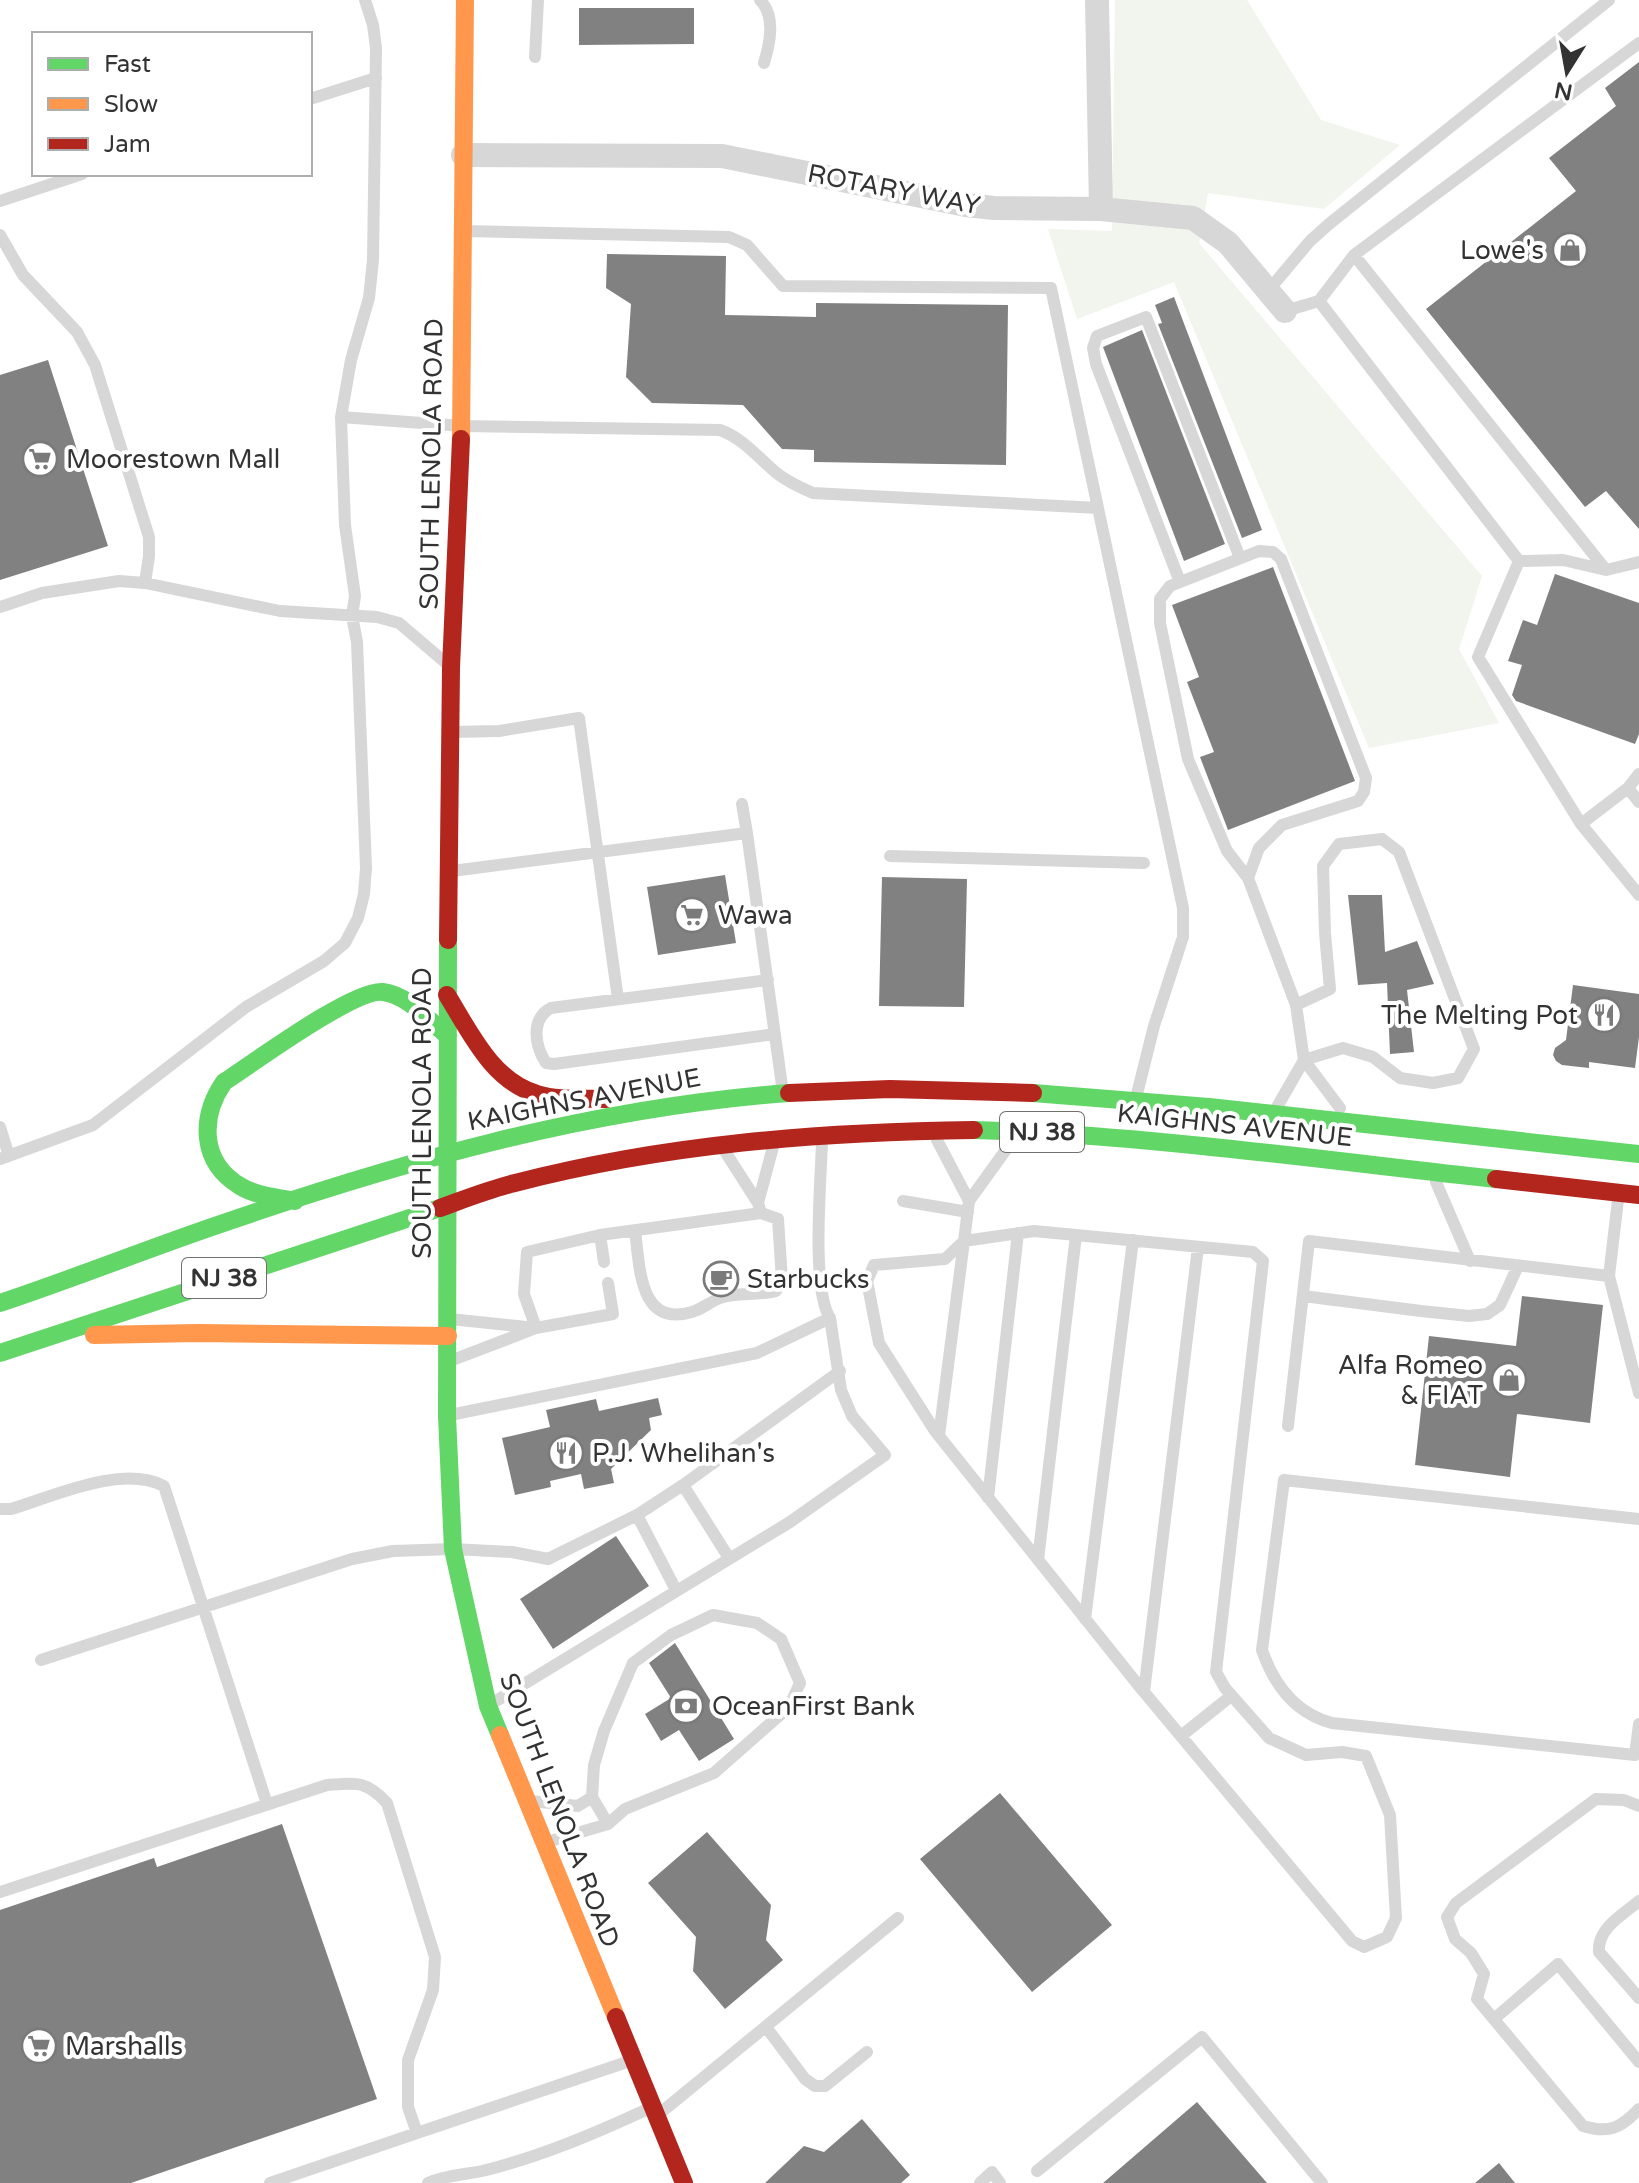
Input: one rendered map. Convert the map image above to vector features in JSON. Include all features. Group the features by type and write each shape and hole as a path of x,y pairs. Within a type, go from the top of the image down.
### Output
{"main road":[{"name":"SOUTH LENOLA ROAD","path":"465,0 462,426 451,668 447,995 447,1416 453,1549 488,1706 684,2183"},
{"path":"295,1201 240,1187 215,1163 207,1144 206,1124 213,1098 224,1082 344,1004 372,992 389,993 408,1001 448,1036"},
{"path":"447,995 498,1070 524,1090 556,1097 692,1102"},
{"name":"KAIGHNS AVENUE","path":"447,1153 539,1129 692,1102 783,1093 974,1090 1136,1099 1639,1154"},
{"name":"KAIGHNS AVENUE","path":"448,1203 561,1172 665,1151 822,1134 932,1130 1019,1131 1152,1141 1639,1195"},
{"name":"NJ 38","path":"8,1300 207,1229 447,1153"},
{"name":"NJ 38","path":"0,1353 448,1203"},
{"path":"51,1336 448,1327"}],"street":[{"path":"1097,0 1101,209"},
{"name":"ROTARY WAY","path":"463,155 722,156 966,205 1101,209 1193,218 1228,243 1285,311"}],"lane":[{"path":"0,1127 4,1157 93,1125 246,1007 324,961 345,943 358,918 364,894 366,841 357,642 352,616 355,596 345,525 341,417 351,360 369,298 374,251 375,37 365,0"},
{"path":"535,57 538,0"},
{"path":"760,0 769,13 768,48 764,63"},
{"path":"1268,291 1310,241 1329,224 1609,0"},
{"path":"1285,311 1319,301 1354,255 1639,43"},
{"path":"312,98 376,78"},
{"path":"0,201 76,176"},
{"path":"462,231 729,237 747,245 783,286 1051,288 1183,908 1183,937 1154,1026 1136,1099"},
{"path":"0,235 23,275 77,332 95,365 149,537 145,583"},
{"path":"1354,255 1606,570"},
{"path":"1319,301 1519,561"},
{"path":"1180,582 1096,364 1093,348 1097,336 1122,326 1146,317 1240,558"},
{"path":"341,417 462,426 720,430 737,437 775,472 797,487 813,493 1098,508"},
{"path":"1248,878 1259,848 1282,825 1358,801 1364,792 1366,778 1281,559 1273,552 1259,551 1170,586 1160,599 1160,623 1188,759 1227,851 1248,878 1296,1005 1304,1060 1352,1123"},
{"path":"1519,561 1563,560 1606,570 1639,562"},
{"path":"1519,561 1478,657 1581,824 1639,895"},
{"path":"0,607 42,593 119,581 145,583 280,611 377,617 399,623 451,668"},
{"path":"450,732 485,732 579,718 618,999"},
{"path":"1581,824 1628,788 1639,774"},
{"path":"1628,788 1639,802"},
{"path":"742,804 783,1093"},
{"path":"448,872 747,833"},
{"path":"1273,1114 1304,1060 1343,1048 1373,1057 1400,1078 1433,1083 1458,1078 1474,1049 1399,852 1382,839 1339,844 1323,866 1330,989 1296,1005"},
{"path":"890,856 1144,863"},
{"path":"768,980 551,1008 544,1012 536,1025 539,1053 546,1063 554,1064 775,1034"},
{"path":"932,1130 968,1206"},
{"path":"939,1436 968,1206 1019,1131"},
{"path":"488,1706 790,1522 885,1455 852,1416 841,1390 830,1318 824,1308 818,1241 822,1134"},
{"path":"760,1208 776,1138"},
{"path":"635,1231 643,1289 651,1304 663,1311 678,1314 693,1312 722,1297 776,1291 782,1280 778,1219 760,1208 720,1144"},
{"path":"1432,1172 1470,1261"},
{"path":"1619,1193 1609,1276 1639,1393"},
{"path":"903,1201 968,1206"},
{"path":"536,1328 524,1294 527,1252 600,1235 760,1208"},
{"path":"1034,1231 1253,1252 1263,1261 1216,1672 1231,1696 1269,1738 1306,1755 1342,1752 1366,1756 1390,1815 1396,1918 1387,1937 1364,1947 1352,1941 1144,1692 988,1498 939,1436 879,1343 867,1281 874,1265 945,1259 964,1241 1034,1231"},
{"path":"988,1498 1018,1233"},
{"path":"600,1235 604,1262"},
{"path":"1038,1560 1076,1235"},
{"path":"1085,1619 1133,1240"},
{"path":"1288,1426 1309,1241 1609,1276"},
{"path":"1144,1692 1198,1247"},
{"path":"1303,1296 1469,1316 1487,1314 1500,1305 1518,1266"},
{"path":"447,1362 536,1328 613,1314 608,1283"},
{"path":"0,1287 8,1300"},
{"path":"447,1416 757,1353 830,1318"},
{"path":"448,1327 536,1328"},
{"path":"41,1660 352,1559 393,1551 453,1549 512,1552 548,1559 637,1515 840,1371"},
{"path":"0,1509 11,1509 109,1480 135,1477 164,1486 267,1804"},
{"path":"1639,1519 1284,1480 1262,1650 1285,1696 1303,1711 1332,1723 1635,1755 1639,1724"},
{"path":"683,1485 729,1558"},
{"path":"637,1515 676,1590"},
{"path":"544,1843 608,1824 625,1809 714,1773 789,1707 800,1683 781,1639 757,1623 713,1615 671,1635 633,1663 604,1731 594,1765 592,1797 608,1824"},
{"path":"1181,1736 1231,1696"},
{"path":"0,1892 327,1785 359,1783 374,1789 387,1803 435,1957 433,1990 408,2060 408,2107 417,2133"},
{"path":"528,1801 578,1806 592,1797"},
{"path":"1639,1806 1624,1800 1596,1799 1456,1903 1447,1917 1455,1939 1471,1953 1484,1974 1477,1999 1583,2126 1602,2132 1620,2126 1639,2109"},
{"path":"1639,1901 1605,1929 1598,1942 1599,1952 1639,1998"},
{"path":"428,2183 445,2176 480,2171 586,2138 655,2111 766,2027 898,1918"},
{"path":"1494,2019 1558,1964 1639,2062"},
{"path":"766,2027 805,2079 815,2086 825,2086 867,2052"},
{"path":"1037,2171 1202,2037 1322,2183"},
{"path":"270,2183 632,2060"},
{"path":"980,2183 992,2172 1000,2183"}],"shaded area":[{"path":"1115,0 1247,0 1321,120 1400,145 1324,209 1208,193 1199,243 1482,576 1459,649 1499,723 1369,748 1174,282 1077,319 1048,229 1112,231"}],"building":[{"path":"579,8 694,8 694,44 579,45"},
{"name":"Lowe's","path":"1639,62 1639,529 1606,491 1585,507 1426,309 1576,191 1549,158 1616,106 1605,88"},
{"path":"607,254 726,256 725,315 816,317 816,303 1008,305 1006,465 814,462 814,450 782,449 743,405 652,403 626,377 631,304 606,288"},
{"path":"1174,297 1262,530 1242,538 1158,324 1162,323 1155,305"},
{"path":"1142,330 1225,544 1184,561 1103,347"},
{"name":"Moorestown Mall","path":"48,360 108,546 0,580 0,375"},
{"path":"1273,567 1355,781 1228,830 1200,757 1214,752 1187,682 1199,677 1172,605"},
{"path":"1555,574 1639,603 1639,734 1635,744 1516,701 1512,695 1522,665 1508,661 1523,620 1537,625"},
{"name":"Wawa","path":"725,875 736,943 658,955 647,887"},
{"path":"882,877 967,879 964,1007 879,1006"},
{"path":"1348,895 1382,895 1385,952 1417,941 1434,984 1407,990 1414,1052 1390,1054 1387,983 1358,985"},
{"name":"The Melting Pot","path":"1573,985 1639,994 1635,1068 1589,1062 1589,1068 1562,1065 1556,1061 1553,1055 1555,1048 1566,1040"},
{"name":"Alfa Romeo & FIAT","path":"1522,1296 1603,1305 1590,1423 1517,1414 1510,1477 1415,1465 1429,1336 1516,1346"},
{"name":"P.J. Whelihan's","path":"658,1398 662,1415 649,1418 651,1430 611,1469 614,1483 584,1489 581,1474 550,1481 551,1487 515,1495 502,1438 550,1427 546,1410 596,1399 599,1411"},
{"path":"616,1536 649,1586 553,1649 520,1599"},
{"name":"OceanFirst Bank","path":"675,1643 734,1739 699,1761 679,1730 661,1741 645,1714 671,1698 649,1663"},
{"path":"1000,1793 1112,1925 1032,1992 920,1859"},
{"path":"282,1824 377,2099 131,2183 0,2183 0,1910 154,1858 157,1867"},
{"path":"707,1832 771,1905 766,1940 783,1960 725,2009 693,1971 696,1937 648,1883"},
{"path":"1197,2102 1267,2183 1103,2183"},
{"path":"862,2119 910,2175 901,2183 765,2183 804,2146 824,2152"},
{"path":"1499,2163 1515,2183 1475,2183"}],"traffic: fast":[{"path":"448,940 447,1416 453,1549 488,1706 500,1735"},
{"path":"295,1201 246,1189 217,1165 211,1152 208,1124 216,1096 224,1082 328,1014 369,994 383,992 401,998 448,1036"},
{"path":"0,1303 277,1205 421,1161 566,1125 640,1111 789,1093"},
{"path":"1033,1093 1209,1107 1639,1154"},
{"path":"974,1130 1170,1143 1496,1179"},
{"path":"0,1353 440,1208"}],"traffic: slow":[{"path":"461,439 465,0"},
{"path":"94,1335 448,1336"},
{"path":"500,1735 616,2017"}],"traffic: jam":[{"path":"448,940 451,668 461,439"},
{"path":"447,995 484,1054 521,1088 554,1098 606,1099"},
{"path":"789,1093 890,1089 1033,1093"},
{"path":"440,1208 515,1183 685,1150 800,1137 974,1130"},
{"path":"1496,1179 1639,1195"},
{"path":"616,2017 684,2183"}],"place":[{"name":"Lowe's","path":"1570,250"},
{"name":"Moorestown Mall","path":"40,459"},
{"name":"Wawa","path":"692,915"},
{"name":"The Melting Pot","path":"1604,1015"},
{"name":"Starbucks","path":"721,1279"},
{"name":"Alfa Romeo & FIAT","path":"1509,1380"},
{"name":"P.J. Whelihan's","path":"566,1453"},
{"name":"OceanFirst Bank","path":"686,1706"},
{"name":"Marshalls","path":"39,2046"}]}
